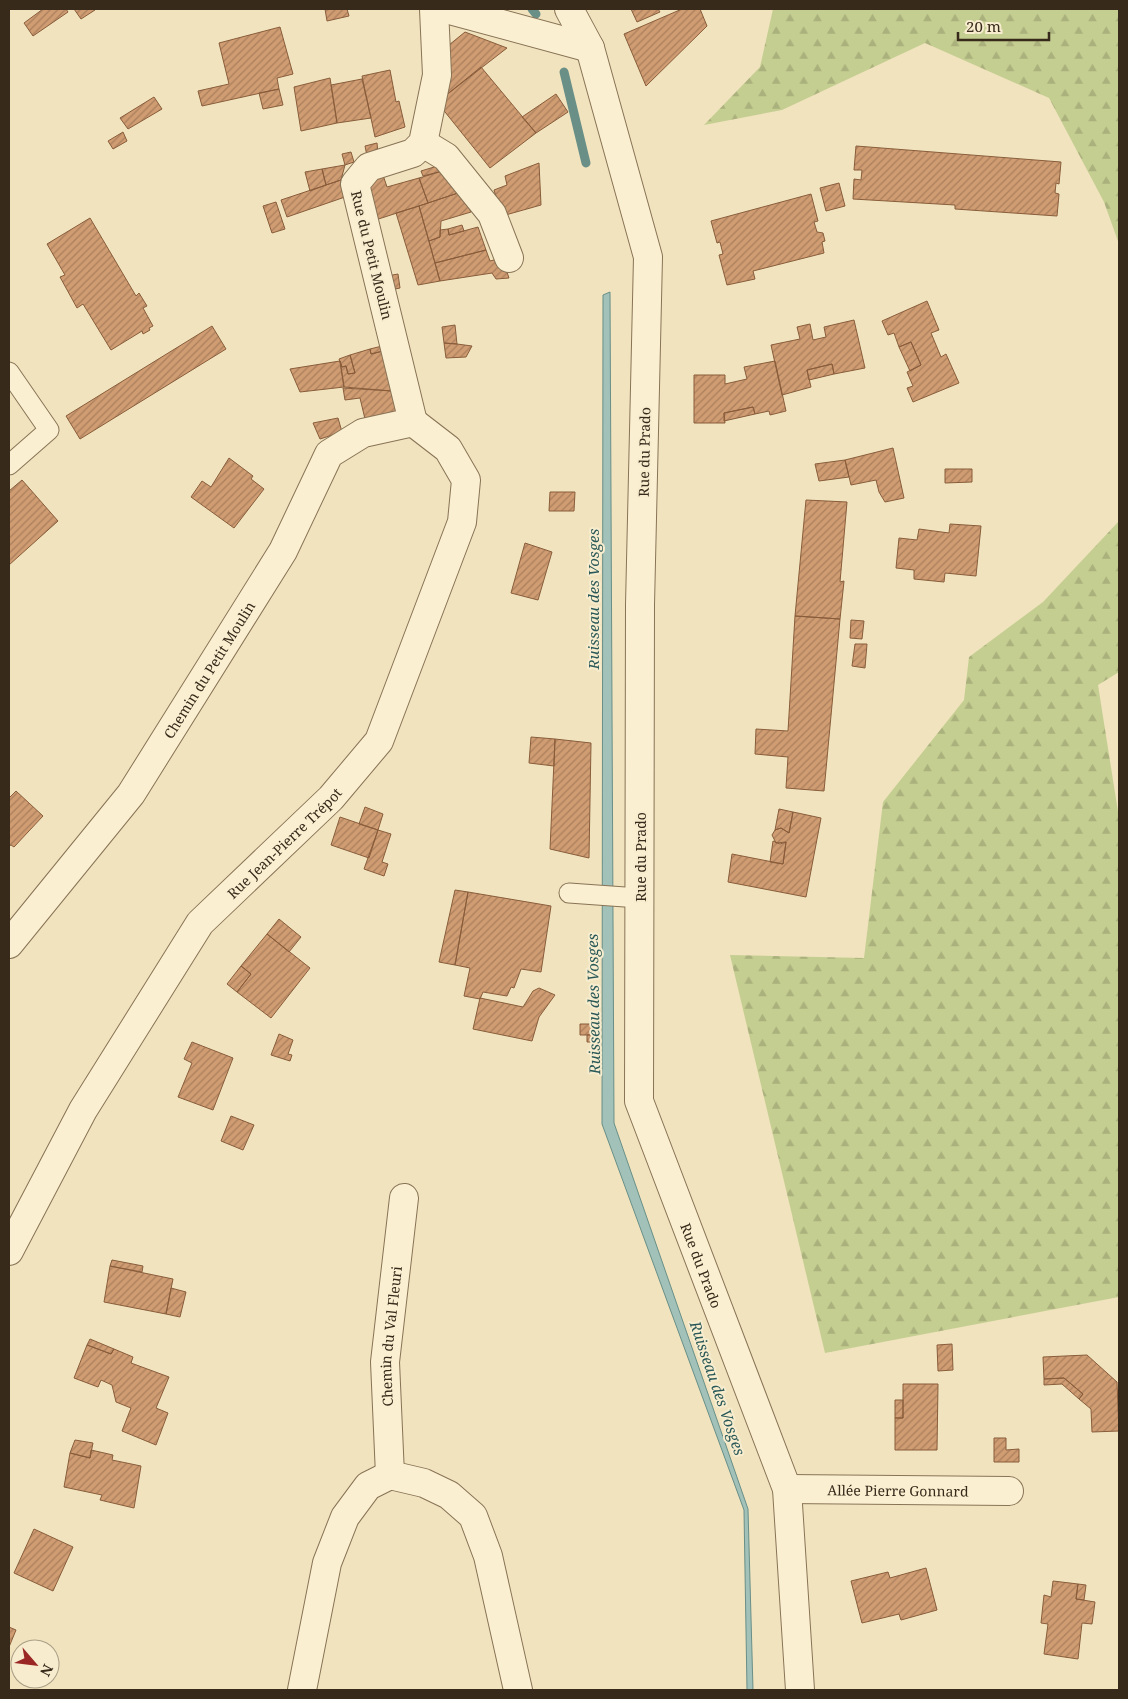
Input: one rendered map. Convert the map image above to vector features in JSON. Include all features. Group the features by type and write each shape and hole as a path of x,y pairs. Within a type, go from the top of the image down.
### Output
{"street":[{"path":"434,9 437,75 424,143 446,157 492,214 510,258"},
{"path":"446,9 590,48"},
{"name":"Rue du Prado","path":"569,9 590,48 648,258 640,605 639,1100 787,1488 800,1690"},
{"name":"Rue du Petit Moulin","path":"413,422 355,184 369,167 413,153 424,143"},
{"name":"Chemin du Petit Moulin","path":"9,944 131,794 283,551 329,454 363,433 413,422"},
{"name":"Rue Jean-Pierre Trépot","path":"9,1251 83,1110 200,923 331,798 379,741 462,522 466,480 448,449 413,422"},
{"name":"Chemin du Val Fleuri","path":"390,1475 385,1362 404,1198"},
{"path":"302,1690 327,1563 345,1517 368,1486 390,1475 424,1482 449,1495 473,1516 488,1556 518,1690"},
{"name":"Allée Pierre Gonnard","path":"787,1488 1009,1491"}],"lane":[{"path":"9,372 49,430 9,465"},
{"path":"568,893 639,898"}],"green space":[{"path":"773,9 1119,9 1119,244 1104,202 1049,98 925,43 782,110 704,125 760,67"},
{"path":"1119,521 1119,672 1098,685 1119,818 1119,1297 825,1353 730,955 864,958 883,802 964,700 969,657 1043,602"}],"water":[{"path":"610,292 614,1123 748,1509 753,1690 747,1690 744,1510 602,1124 603,295"}],"building":[{"path":"43,9 66,9 68,12 33,36 24,23"},
{"path":"74,9 94,9 95,10 81,19"},
{"path":"325,9 347,9 349,16 327,21"},
{"path":"631,9 658,9 660,12 637,22"},
{"path":"682,9 700,9 707,26 646,86 624,34"},
{"path":"280,27 293,74 277,78 279,89 202,106 198,91 229,84 219,43"},
{"path":"465,32 507,48 445,96 449,45"},
{"path":"481,67 536,133 490,168 441,107 445,96"},
{"path":"390,70 396,102 399,101 405,127 375,137 362,76"},
{"path":"330,78 337,123 301,131 294,87"},
{"path":"362,79 371,118 337,123 331,85"},
{"path":"279,89 283,105 263,109 259,93"},
{"path":"556,94 568,112 536,133 522,117"},
{"path":"154,97 162,109 128,129 120,118"},
{"path":"123,132 127,141 113,149 108,141"},
{"path":"377,143 378,153 367,156 365,146"},
{"path":"856,146 1061,162 1059,184 1056,183 1055,193 1059,194 1057,216 955,209 955,205 853,199 854,179 861,180 862,170 854,170"},
{"path":"351,152 354,162 345,165 342,154"},
{"path":"539,163 541,205 502,216 494,190 507,185 505,176"},
{"path":"444,164 446,170 423,176 421,171"},
{"path":"345,165 341,180 326,185 322,169"},
{"path":"322,169 326,185 310,191 305,172"},
{"path":"446,170 461,192 428,203 419,178"},
{"path":"383,175 387,187 419,178 428,203 366,223 369,180"},
{"path":"341,180 345,197 287,217 281,200"},
{"path":"839,183 845,206 826,211 820,188"},
{"path":"461,192 471,212 441,221 440,237 429,241 419,206"},
{"path":"811,194 818,221 814,222 817,232 823,233 825,241 822,242 824,253 753,271 755,279 727,285 719,255 723,254 720,242 717,243 711,221"},
{"path":"276,202 285,229 272,233 263,206"},
{"path":"419,206 440,281 418,285 396,213"},
{"path":"90,218 136,296 139,293 147,306 143,308 153,326 143,334 142,331 111,350 83,304 77,308 60,277 65,275 47,244"},
{"path":"462,225 464,231 449,235 448,229"},
{"path":"478,227 486,250 435,263 429,241 440,237 440,230 448,229 449,235"},
{"path":"486,250 490,261 502,258 509,278 496,279 492,273 440,281 435,263"},
{"path":"398,274 400,288 385,291 382,277"},
{"path":"927,301 939,330 931,333 941,357 946,354 959,383 913,402 907,388 913,386 907,372 921,365 911,342 899,347 894,333 888,335 882,321"},
{"path":"854,320 865,368 834,374 832,364 807,370 811,387 782,395 771,345 800,339 797,327 810,324 813,340 826,337 824,327"},
{"path":"455,325 457,344 444,343 442,327"},
{"path":"212,326 226,349 80,439 66,416"},
{"path":"911,342 921,365 910,371 899,347"},
{"path":"444,343 472,346 466,357 446,358"},
{"path":"382,346 383,351 371,354 370,349"},
{"path":"370,349 371,354 383,351 392,391 344,387 340,361 342,367 346,366 348,374 355,373 350,355"},
{"path":"350,355 355,373 348,374 346,366 342,367 339,359"},
{"path":"340,361 344,387 300,392 290,369"},
{"path":"775,361 786,411 770,415 769,411 755,414 753,407 724,413 725,423 694,423 694,375 725,375 725,384 747,379 744,367"},
{"path":"832,364 834,374 809,380 807,370"},
{"path":"343,388 392,391 401,414 365,419 360,398 345,400"},
{"path":"753,407 755,414 724,421 724,413"},
{"path":"338,418 342,432 320,439 313,423"},
{"path":"893,448 904,498 885,502 879,492 876,480 851,485 845,460"},
{"path":"229,458 253,476 251,479 264,489 234,528 191,497 202,481 211,487"},
{"path":"845,460 849,477 819,481 815,464"},
{"path":"945,469 972,469 972,482 945,483"},
{"path":"22,480 58,521 9,565 9,491"},
{"path":"550,492 575,492 574,511 549,511"},
{"path":"806,500 847,502 840,582 844,581 840,619 795,616"},
{"path":"950,524 981,526 976,576 945,573 944,582 914,579 914,570 896,568 899,538 917,540 919,529 949,533"},
{"path":"525,543 552,552 538,600 511,593"},
{"path":"795,616 840,619 824,791 786,788 788,757 755,754 756,729 788,731"},
{"path":"851,620 864,621 862,639 850,638"},
{"path":"855,644 867,644 865,668 852,666"},
{"path":"531,737 555,739 554,766 529,763"},
{"path":"555,739 591,743 589,858 550,849"},
{"path":"16,791 43,816 14,847 9,846 9,798"},
{"path":"365,807 383,814 378,830 359,824"},
{"path":"779,809 793,812 789,833 781,828 775,830"},
{"path":"793,812 821,818 806,897 728,882 732,854 783,864 786,842 776,843 772,835 775,830 781,828 789,833"},
{"path":"340,817 378,830 369,858 331,845"},
{"path":"378,830 391,834 382,862 388,864 384,876 364,869"},
{"path":"773,841 780,844 786,842 783,864 770,862"},
{"path":"455,890 468,892 455,965 439,962"},
{"path":"468,892 551,906 541,972 521,969 514,988 511,987 507,996 483,992 480,999 464,996 470,968 455,965"},
{"path":"279,919 301,937 289,952 267,934"},
{"path":"267,934 310,968 271,1018 237,992 251,974 241,966"},
{"path":"241,966 251,974 237,992 227,984"},
{"path":"539,988 555,995 539,1017 532,1041 473,1029 480,998 523,1007 533,991"},
{"path":"580,1024 591,1024 591,1035 580,1035"},
{"path":"279,1034 293,1040 288,1054 292,1055 290,1061 271,1055"},
{"path":"596,1034 595,1042 587,1042 587,1035"},
{"path":"192,1042 233,1058 213,1110 178,1097 192,1063 184,1059"},
{"path":"231,1116 254,1125 243,1150 221,1141"},
{"path":"112,1260 143,1266 142,1272 110,1266"},
{"path":"110,1266 173,1279 166,1314 104,1302"},
{"path":"171,1288 186,1292 180,1317 166,1314"},
{"path":"90,1339 114,1349 111,1354 87,1345"},
{"path":"952,1344 953,1370 938,1371 937,1345"},
{"path":"87,1345 111,1354 114,1349 133,1357 131,1363 169,1377 156,1408 168,1413 156,1445 122,1431 131,1408 116,1402 112,1385 101,1380 98,1387 74,1378"},
{"path":"1087,1355 1117,1382 1119,1431 1092,1432 1091,1409 1079,1399 1083,1394 1064,1378 1044,1379 1043,1357"},
{"path":"1064,1378 1083,1394 1079,1399 1062,1384 1044,1385 1044,1379"},
{"path":"903,1384 938,1384 937,1450 895,1450 895,1418 903,1418"},
{"path":"895,1400 903,1400 903,1418 895,1418"},
{"path":"994,1438 1006,1438 1006,1450 1019,1449 1019,1462 994,1462"},
{"path":"75,1440 93,1443 90,1458 70,1453"},
{"path":"91,1450 113,1455 112,1460 141,1466 134,1508 100,1500 102,1495 64,1487 70,1453 90,1458"},
{"path":"34,1529 73,1547 53,1591 14,1573"},
{"path":"926,1568 937,1610 901,1620 899,1614 862,1623 851,1581 888,1572 890,1578"},
{"path":"1053,1581 1078,1584 1076,1599 1095,1602 1092,1624 1082,1623 1078,1659 1044,1654 1048,1624 1041,1623 1044,1595 1051,1597"},
{"path":"1078,1584 1086,1585 1084,1600 1076,1599"},
{"path":"9,1627 16,1630 12,1639 10,1639 9,1647"}],"waterway":[{"name":"Ruisseau des Vosges","path":"532,9 536,14"},
{"name":"Ruisseau des Vosges","path":"564,72 586,163"}]}
